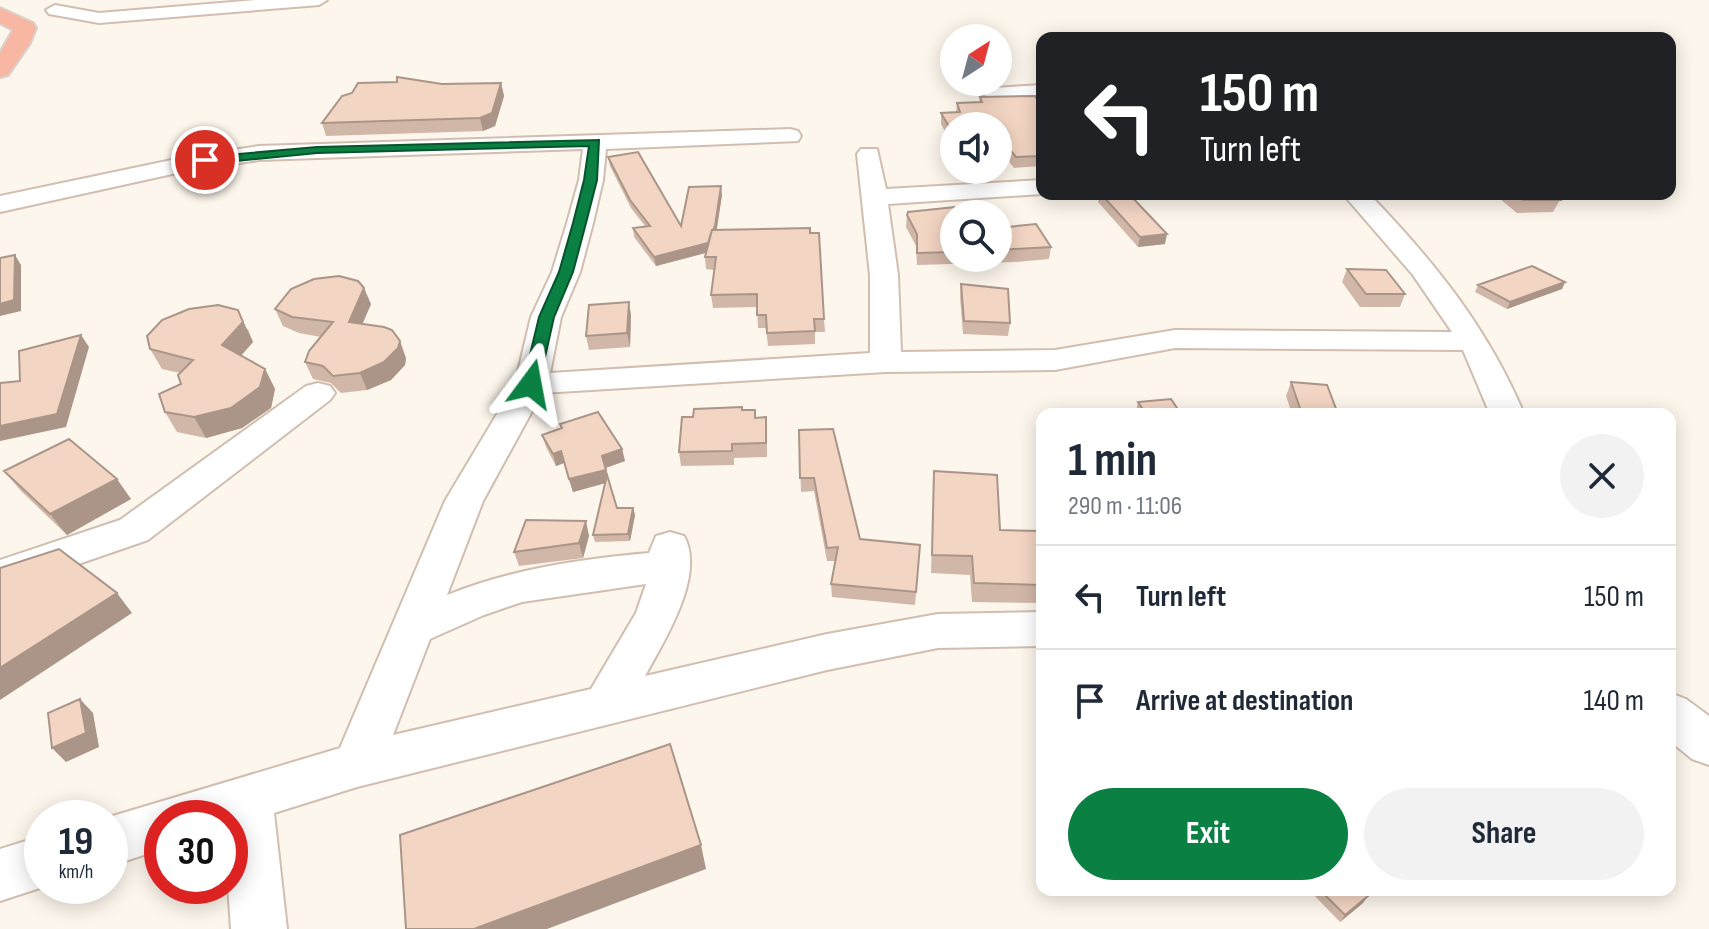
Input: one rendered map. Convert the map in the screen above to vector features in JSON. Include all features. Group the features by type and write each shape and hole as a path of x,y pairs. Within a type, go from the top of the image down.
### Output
{"highway":[{"path":"0,14 25,28 19,43 0,70"}],"street":[{"path":"25,28 60,5 99,18 319,0"},
{"path":"1012,93 1036,91"},
{"path":"0,204 186,164 259,153 790,136"},
{"path":"357,765 464,501 531,384 546,317 566,272 580,223 591,180 595,143"},
{"path":"869,154 884,275 886,362"},
{"path":"875,197 1036,187"},
{"path":"1361,200 1421,264 1454,309 1491,369 1505,408"},
{"path":"531,384 886,362 1055,360 1175,339 1473,341"},
{"path":"0,576 134,530 318,393"},
{"path":"415,627 504,591 610,571 669,556 666,587 656,616 604,708"},
{"path":"244,800 357,765 827,652 938,631 1036,629"},
{"path":"1676,718 1709,744"},
{"path":"247,799 259,929"},
{"path":"0,875 24,868"}],"building":[{"path":"397,77 442,84 501,83 492,113 480,118 322,123 342,96 352,93 358,83 397,82"},
{"path":"1035,96 1036,156 1016,157 1012,152 1012,112 960,112 957,103 982,102 980,97"},
{"path":"638,152 681,226 689,187 721,186 715,226 708,243 654,257 633,228 650,226 630,200 608,157"},
{"path":"1106,200 1135,200 1167,234 1140,237"},
{"path":"940,209 940,252 917,253 917,234 908,212"},
{"path":"1036,224 1051,247 1012,249 1012,227"},
{"path":"810,228 810,233 819,233 824,319 814,319 815,331 767,333 766,315 757,315 757,294 711,295 716,257 705,257 712,230"},
{"path":"15,255 14,300 0,304 0,258"},
{"path":"1532,266 1565,282 1510,302 1478,285"},
{"path":"1347,269 1386,270 1405,294 1366,294"},
{"path":"339,276 358,281 364,288 349,322 384,327 392,330 400,341 398,348 384,362 360,373 333,376 323,366 305,362 309,351 333,322 292,317 275,309 291,289 314,279"},
{"path":"961,284 1008,289 1010,323 964,321"},
{"path":"629,302 627,333 586,336 589,305"},
{"path":"218,305 238,310 243,322 222,345 265,369 260,387 231,408 194,417 165,412 159,394 181,384 178,375 193,360 150,349 147,336 162,320 189,309"},
{"path":"81,335 57,414 0,426 0,383 20,381 19,351"},
{"path":"1291,382 1327,385 1336,408 1300,408"},
{"path":"1171,399 1177,408 1142,408 1138,402"},
{"path":"742,407 742,410 755,410 755,418 766,417 766,443 732,444 732,451 679,452 682,417 693,417 694,409"},
{"path":"598,412 622,449 602,456 606,470 569,479 561,451 553,454 542,435 562,428 560,424"},
{"path":"833,429 860,539 920,545 916,592 831,584 838,547 827,548 814,478 800,478 799,430"},
{"path":"69,439 117,479 50,514 4,471"},
{"path":"934,471 997,475 1000,530 1036,531 1036,585 974,583 972,556 932,555"},
{"path":"607,475 617,508 633,508 628,534 593,535"},
{"path":"526,520 586,521 579,543 514,552"},
{"path":"59,549 117,593 0,668 0,568"},
{"path":"80,699 86,733 52,748 48,713"},
{"path":"670,744 701,845 474,929 406,929 400,835"},
{"path":"1326,896 1368,896 1345,915"}],"route":[{"path":"205,160 317,150 595,143 591,180 580,223 566,272 546,317 531,384"}]}
